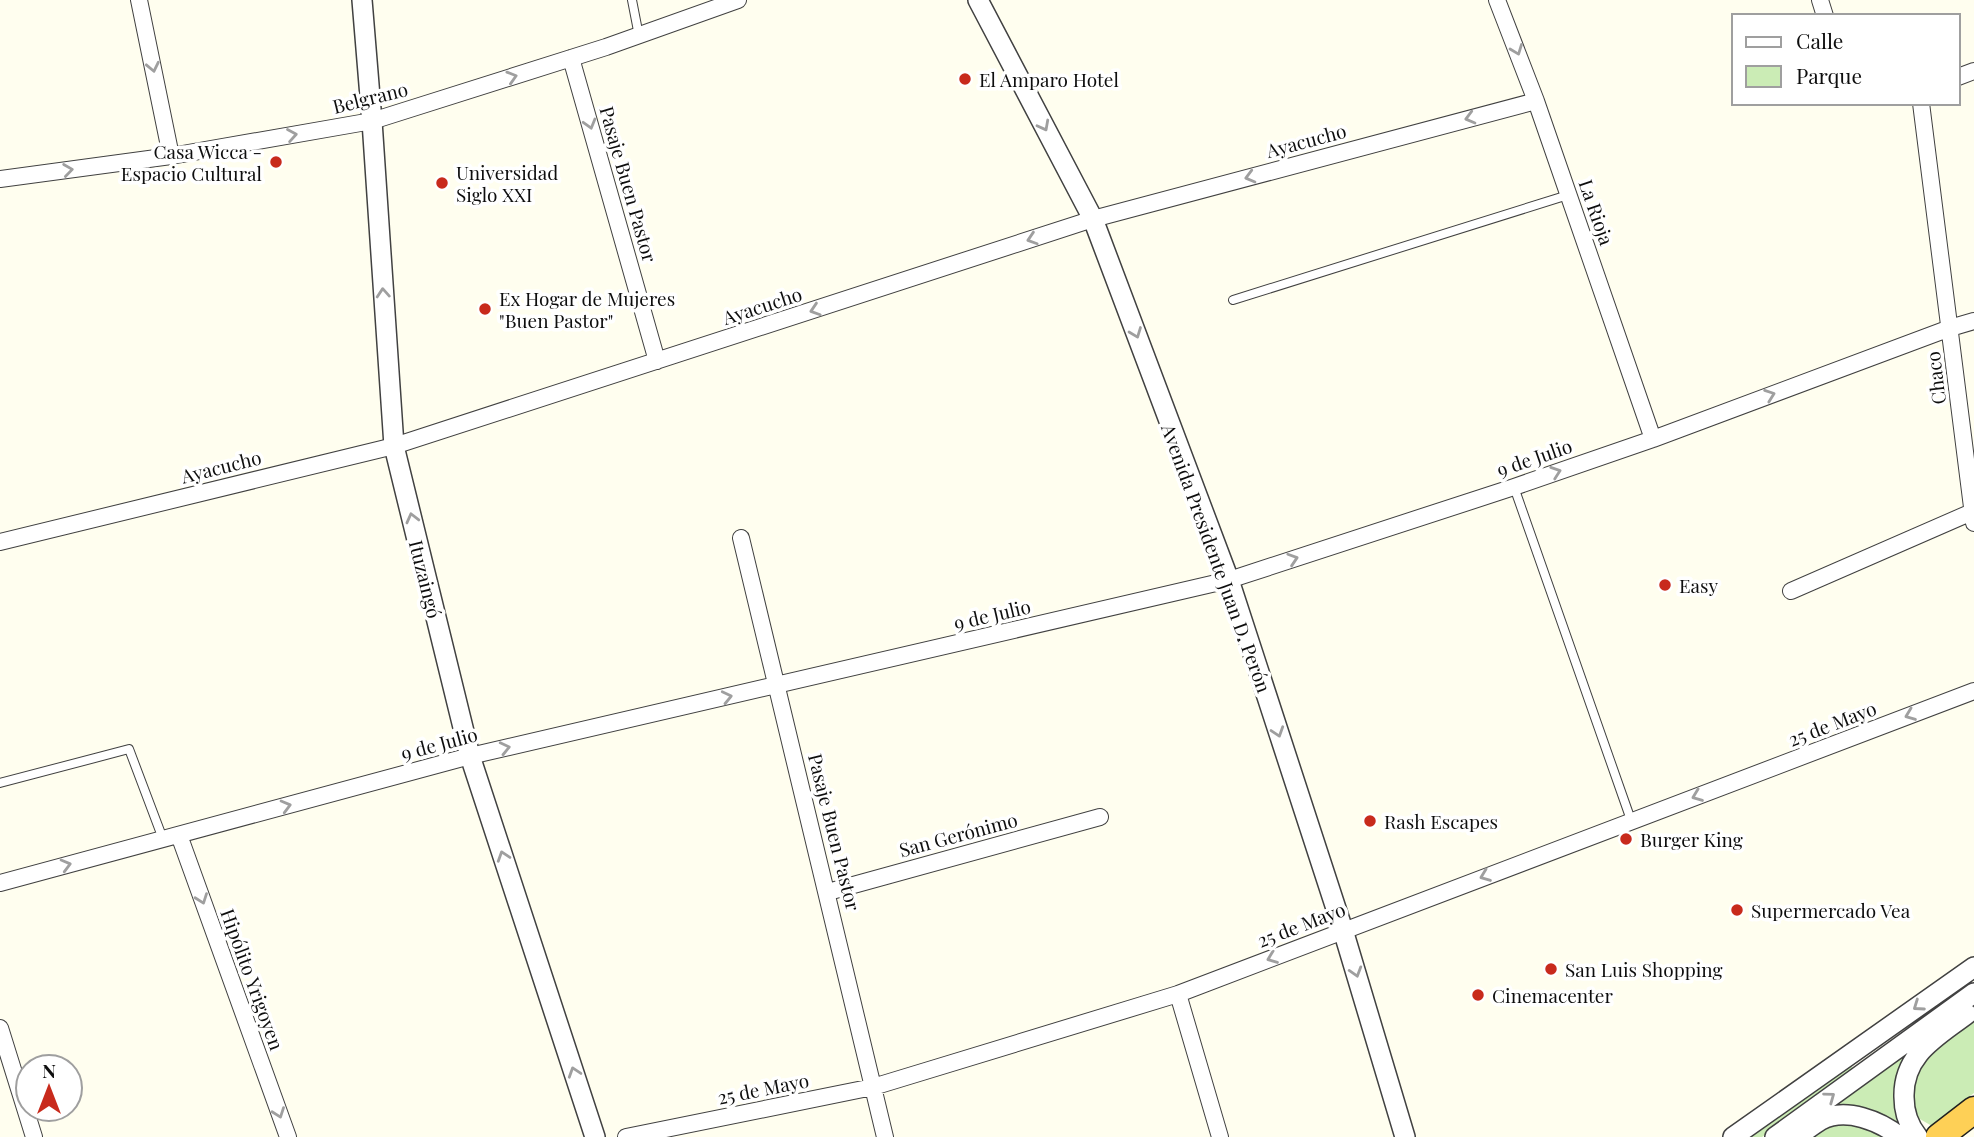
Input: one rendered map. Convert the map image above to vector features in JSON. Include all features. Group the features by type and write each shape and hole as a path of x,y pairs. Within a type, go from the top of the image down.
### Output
{"highway":[{"path":"1939,1137 1974,1110"}],"street":[{"path":"139,0 171,156"},
{"name":"Ituzaingó","path":"362,0 394,446 470,756 595,1137"},
{"name":"Belgrano","path":"0,179 171,156 372,121 639,36 738,0"},
{"name":"Avenida Presidente Juan D. Perón","path":"978,0 1093,219 1229,580 1343,930 1405,1137"},
{"name":"La Rioja","path":"1497,0 1536,100 1653,439"},
{"name":"Pasaje Buen Pastor","path":"571,58 657,361"},
{"name":"Ayacucho","path":"0,542 394,446 1093,219 1536,100"},
{"name":"Chaco","path":"1920,105 1973,517"},
{"name":"9 de Julio","path":"0,883 470,756 1229,580 1653,439 1974,321"},
{"path":"1791,592 1973,517"},
{"name":"Pasaje Buen Pastor","path":"741,538 885,1137"},
{"name":"25 de Mayo","path":"626,1137 873,1087 1178,994 1974,691"},
{"name":"San Gerónimo","path":"828,892 1100,817"},
{"name":"Hipólito Yrigoyen","path":"171,837 288,1137"},
{"path":"1733,1137 1974,967"},
{"path":"1775,1137 1974,993"},
{"path":"1178,994 1220,1137"},
{"path":"1918,1137 1908,1120 1905,1107 1905,1080 1910,1067 1915,1057 1927,1045 1974,1009"},
{"path":"0,1028 34,1137"},
{"path":"1797,1137 1823,1119 1847,1115 1878,1124 1900,1137"}],"lane":[{"path":"632,0 639,36"},
{"path":"1233,300 1568,195"},
{"path":"1514,487 1631,820"},
{"path":"0,783 130,749 171,837"}],"green space":[{"path":"1974,1019 1974,1093 1932,1126 1913,1115 1911,1088 1924,1057"},
{"path":"1910,1051 1905,1127 1823,1114"},
{"path":"1848,1062 1854,1070 1762,1137 1744,1137"},
{"path":"1857,1120 1883,1137 1808,1137 1826,1124"}],"place":[{"name":"El Amparo Hotel","path":"965,79"},
{"name":"Casa Wicca - Espacio Cultural","path":"276,162"},
{"name":"Universidad Siglo XXI","path":"442,183"},
{"name":"Ex Hogar de Mujeres \"Buen Pastor\"","path":"485,309"},
{"name":"Easy","path":"1665,585"},
{"name":"Rash Escapes","path":"1370,821"},
{"name":"Burger King","path":"1626,839"},
{"name":"Supermercado Vea","path":"1737,910"},
{"name":"San Luis Shopping","path":"1551,969"},
{"name":"Cinemacenter","path":"1478,995"}]}
